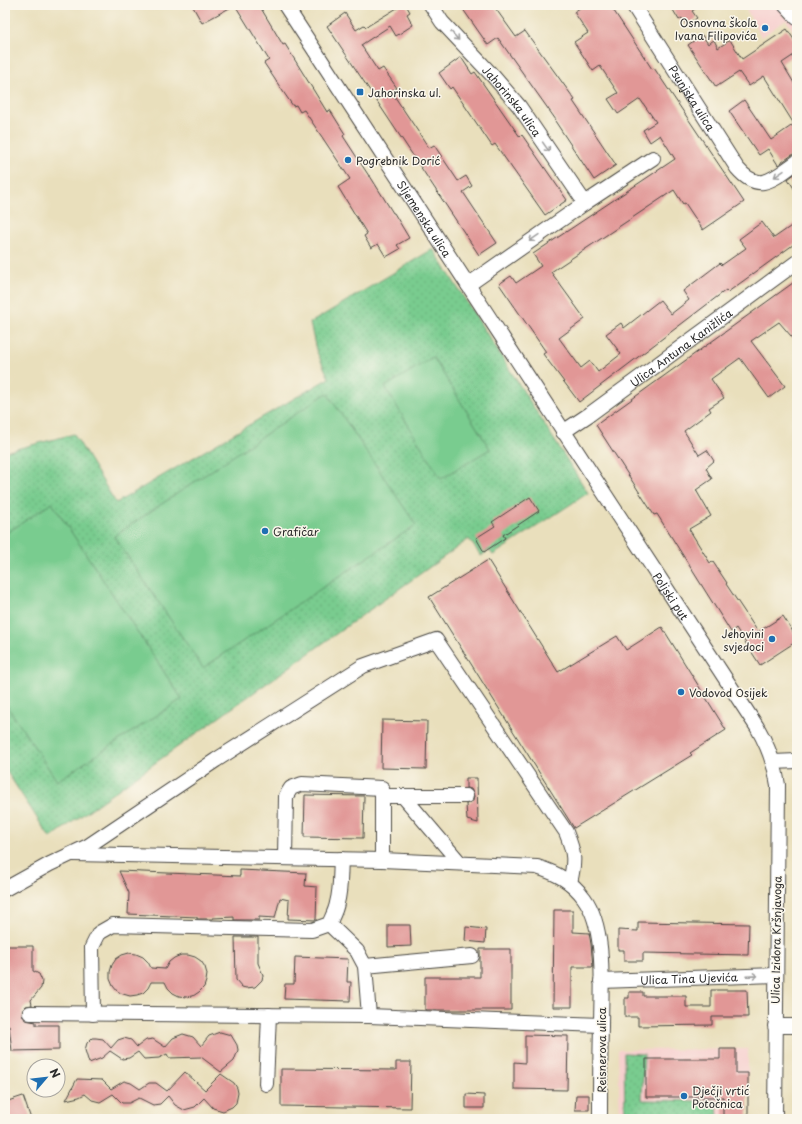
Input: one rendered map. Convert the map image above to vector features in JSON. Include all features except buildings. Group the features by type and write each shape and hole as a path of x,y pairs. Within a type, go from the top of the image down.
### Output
{"street":[{"name":"Sljemenska ulica","path":"285,5 563,432"},
{"name":"Jahorinska ulica","path":"431,5 442,22 519,106 585,203"},
{"name":"Psunjska ulica","path":"633,5 737,168 749,180 759,182 774,178 797,162"},
{"path":"785,5 797,18"},
{"path":"468,285 585,203 653,158"},
{"name":"Ulica Antuna Kanižlića","path":"563,432 797,262"},
{"name":"Poljski put","path":"563,432 757,727 770,751 773,762"},
{"path":"5,888 88,846 216,760 363,666 436,640 566,832 572,846 574,858 570,883"},
{"path":"773,762 797,761"},
{"name":"Ulica Izidora Kršnjavoga","path":"773,762 778,785 775,1119"},
{"path":"285,858 286,796 291,788 302,784 382,788 382,860"},
{"path":"382,796 466,796"},
{"path":"403,796 460,863"},
{"name":"Reisnerova ulica","path":"70,854 341,859 460,863 537,867 555,873 570,883 584,898 593,914 599,939 601,981 600,1119"},
{"path":"93,1014 92,947 99,933 113,925 312,930 329,924 337,904 340,887 341,859"},
{"path":"329,924 357,951 365,966 369,1016"},
{"path":"365,966 472,956"},
{"name":"Ulica Tina Ujevića","path":"601,981 776,975"},
{"path":"30,1013 369,1016 600,1025"},
{"path":"266,1084 269,1015"},
{"path":"775,1026 797,1026"}],"shaded area":[{"name":"Osnovna škola Ivana Filipovića","path":"744,5 797,5 797,37 786,20 761,37"},
{"name":"Dječji vrtić Potočnica","path":"748,1049 748,1119 620,1119 618,1050"}],"green space":[{"path":"433,249 588,493 493,555 489,550 481,556 469,539 50,838 5,769 5,452 74,434 116,503 329,378 316,350 310,323"},
{"path":"433,357 490,449 441,479 385,387"},
{"name":"Grafičar","path":"327,393 416,525 203,668 114,536"},
{"path":"52,503 182,699 57,781 5,703 5,534"},
{"path":"624,1053 644,1054 642,1100 717,1101 718,1119 625,1119"}],"place":[{"name":"Osnovna škola Ivana Filipovića","path":"765,28"},
{"name":"Jahorinska ul.","path":"360,92"},
{"name":"Pogrebnik Dorić","path":"348,160"},
{"name":"Grafičar","path":"265,531"},
{"name":"Jehovini svjedoci","path":"772,639"},
{"name":"Vodovod Osijek","path":"681,692"},
{"name":"Dječji vrtić Potočnica","path":"684,1096"}]}
